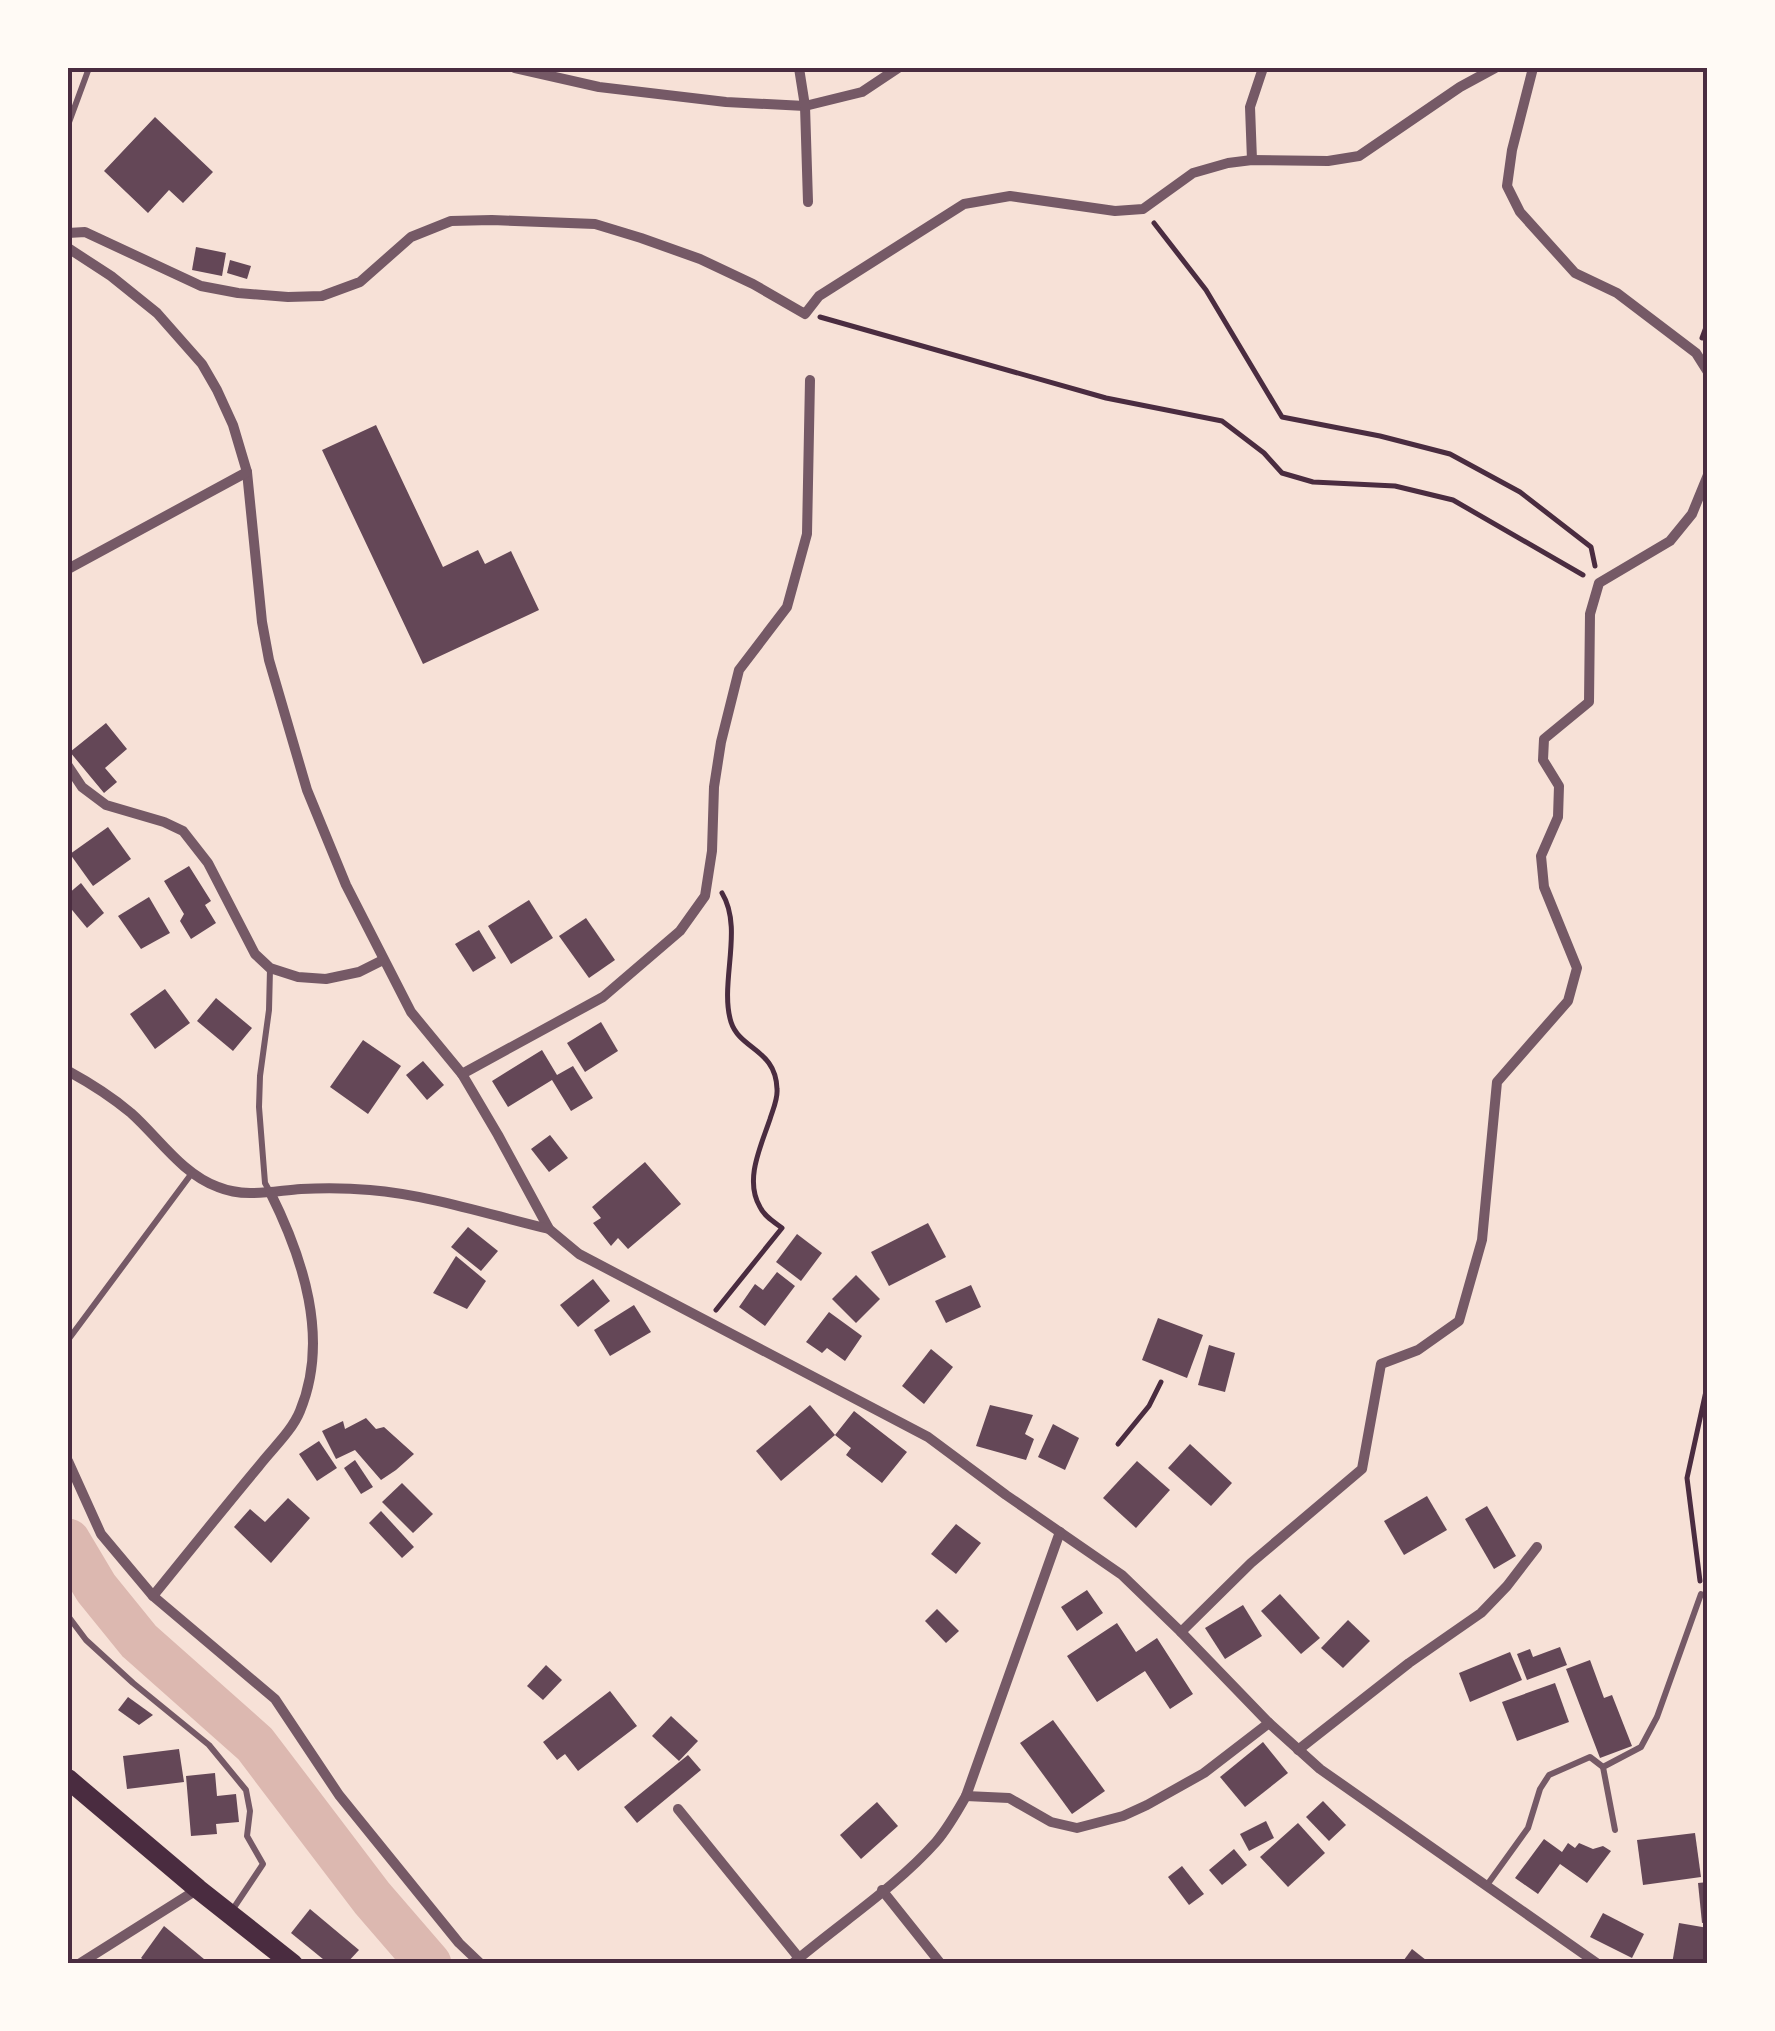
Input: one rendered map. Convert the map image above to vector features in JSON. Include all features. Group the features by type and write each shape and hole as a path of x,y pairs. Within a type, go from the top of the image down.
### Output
{"main road":[{"path":"68,1779 292,1964"}],"street":[{"path":"515,68 599,88 805,106 862,92 898,68"},
{"path":"798,68 805,106 808,202"},
{"path":"1252,160 1250,107 1264,68"},
{"path":"68,234 86,232 102,238 201,286 288,297 322,296 360,282 412,237 450,222 595,224 700,259 805,314 819,296 964,204 1010,196 1116,211 1143,209 1193,173 1228,163 1359,156 1460,87 1495,68"},
{"path":"1532,68 1507,186 1520,212 1575,274 1617,292 1696,354 1708,372"},
{"path":"68,248 158,313 192,351 234,424 247,472 269,660 308,790 346,885 411,1012 462,1074 549,1230 579,1254 928,1437 1122,1575 1269,1723 1320,1768 1598,1964"},
{"path":"462,1074 603,998 680,931 705,896 712,852 714,787 739,670 787,607 807,534 810,380"},
{"path":"68,569 247,472"},
{"path":"1181,1632 1251,1563 1362,1469 1381,1364 1418,1350 1459,1321 1482,1240 1497,1082 1568,1001 1577,968 1544,887 1541,856 1558,817 1558,786 1543,760 1544,740 1589,702 1590,614 1599,584 1670,541 1692,514 1708,475"},
{"path":"68,766 82,787 106,805 183,831 208,863 254,954 270,968 298,977 326,979 359,972 383,960"},
{"path":"68,1071 133,1115 192,1173 232,1192 386,1192 549,1230"},
{"path":"153,1596 299,1416 311,1379 312,1330 302,1266 270,1192"},
{"path":"68,1461 101,1534 153,1596 275,1699 339,1794 481,1964"},
{"path":"678,1810 796,1961 936,1842 953,1819 966,1796 1060,1532"},
{"path":"1298,1750 1481,1612 1537,1547"},
{"path":"966,1796 1009,1798 1051,1822 1077,1828 1147,1805 1204,1773 1269,1723"},
{"path":"79,1964 198,1890"},
{"path":"882,1890 941,1964"}],"lane":[{"path":"68,125 89,68"},
{"path":"270,968 259,1107 265,1183 270,1192"},
{"path":"68,1340 192,1173"},
{"path":"1604,1767 1641,1747 1701,1594"},
{"path":"68,1616 86,1640 209,1745 246,1790 250,1811 247,1836 263,1864 230,1913"},
{"path":"1488,1885 1528,1828 1540,1788 1549,1775 1590,1758 1604,1767 1615,1830"}],"path":[{"path":"1143,209 1206,290 1282,417 1450,454 1520,492 1592,547 1599,584"},
{"path":"805,314 1106,398 1222,421 1264,452 1282,473 1313,482 1395,486 1453,500 1599,584"},
{"path":"708,1320 782,1228 761,1210 752,1189 778,1093 776,1076 764,1055 739,1036 731,1023 730,922 726,900 709,872"},
{"path":"1118,1444 1161,1382"},
{"path":"1701,1594 1687,1478 1708,1382"}],"building":[{"path":"155,117 213,172 183,203 169,190 148,213 104,171"},
{"path":"196,247 226,253 222,276 192,270"},
{"path":"230,260 251,266 247,279 227,273"},
{"path":"376,425 443,567 478,550 485,564 511,551 539,610 423,664 322,450"},
{"path":"106,723 127,749 105,768 117,782 104,793 70,752"},
{"path":"108,827 131,859 93,886 70,854"},
{"path":"189,866 211,901 205,905 216,923 191,939 180,921 184,914 164,881"},
{"path":"81,883 104,913 87,928 68,905 68,894"},
{"path":"149,897 170,933 141,949 118,916"},
{"path":"529,900 553,938 511,964 488,926"},
{"path":"586,918 615,960 589,978 559,936"},
{"path":"479,930 496,958 473,972 455,944"},
{"path":"165,989 190,1023 155,1049 130,1014"},
{"path":"216,998 252,1028 233,1051 197,1021"},
{"path":"601,1022 618,1051 585,1072 567,1043"},
{"path":"363,1040 401,1066 368,1114 330,1087"},
{"path":"542,1050 557,1075 573,1066 593,1098 571,1111 552,1080 508,1107 492,1081"},
{"path":"423,1061 444,1085 427,1100 406,1075"},
{"path":"550,1135 568,1158 549,1172 531,1149"},
{"path":"645,1162 681,1204 628,1249 618,1238 611,1246 593,1223 601,1218 592,1207"},
{"path":"928,1223 946,1257 889,1286 871,1252"},
{"path":"468,1227 498,1251 481,1271 451,1247"},
{"path":"797,1234 822,1253 801,1281 776,1262"},
{"path":"456,1256 486,1281 467,1309 433,1293"},
{"path":"777,1272 795,1286 765,1326 739,1307 755,1284 763,1290"},
{"path":"856,1275 880,1299 856,1323 832,1299"},
{"path":"593,1279 610,1301 578,1327 560,1305"},
{"path":"971,1285 981,1307 946,1323 935,1301"},
{"path":"634,1305 651,1332 610,1356 594,1330"},
{"path":"829,1312 862,1336 845,1361 827,1348 822,1353 806,1342"},
{"path":"1158,1318 1203,1335 1187,1378 1142,1360"},
{"path":"1209,1345 1235,1353 1225,1392 1198,1385"},
{"path":"931,1349 953,1367 924,1404 902,1386"},
{"path":"810,1405 835,1435 781,1481 756,1451"},
{"path":"990,1405 1033,1415 1025,1434 1034,1439 1026,1460 976,1446"},
{"path":"854,1411 907,1452 882,1483 846,1455 851,1448 835,1435"},
{"path":"366,1418 376,1429 384,1427 414,1454 381,1480 355,1450 336,1459 322,1431 343,1421 345,1429"},
{"path":"1053,1424 1079,1438 1065,1470 1038,1457"},
{"path":"319,1441 337,1468 317,1481 299,1454"},
{"path":"1190,1444 1232,1483 1211,1506 1168,1468"},
{"path":"355,1460 373,1487 361,1494 344,1468"},
{"path":"1137,1461 1170,1490 1136,1528 1103,1498"},
{"path":"402,1483 433,1514 413,1533 382,1502"},
{"path":"1427,1496 1447,1530 1404,1555 1384,1521"},
{"path":"288,1498 310,1518 271,1563 234,1527 250,1509 265,1522"},
{"path":"1487,1506 1516,1556 1494,1569 1465,1519"},
{"path":"381,1511 414,1547 402,1558 369,1523"},
{"path":"956,1524 981,1543 956,1574 931,1554"},
{"path":"1087,1590 1103,1613 1077,1631 1061,1607"},
{"path":"1280,1594 1320,1638 1301,1654 1261,1611"},
{"path":"1243,1605 1262,1636 1225,1659 1205,1628"},
{"path":"937,1609 959,1631 946,1643 925,1621"},
{"path":"1348,1620 1370,1641 1343,1668 1321,1648"},
{"path":"1117,1623 1136,1652 1157,1638 1193,1694 1170,1709 1145,1671 1097,1702 1067,1656"},
{"path":"1560,1647 1567,1665 1527,1680 1517,1654 1530,1649 1533,1657"},
{"path":"1510,1652 1522,1680 1470,1702 1459,1673"},
{"path":"1590,1660 1604,1698 1612,1695 1632,1746 1600,1758 1566,1669"},
{"path":"546,1665 562,1680 543,1700 527,1686"},
{"path":"1555,1683 1569,1722 1517,1741 1502,1702"},
{"path":"610,1691 637,1726 578,1771 565,1754 557,1760 543,1742"},
{"path":"128,1697 153,1715 139,1725 118,1710"},
{"path":"671,1716 698,1741 679,1761 652,1736"},
{"path":"1053,1720 1105,1791 1072,1814 1020,1743"},
{"path":"1263,1742 1288,1773 1245,1807 1220,1777"},
{"path":"179,1749 184,1782 127,1789 123,1756"},
{"path":"688,1755 701,1770 637,1823 624,1807"},
{"path":"215,1773 217,1796 236,1794 239,1822 216,1824 217,1834 191,1836 186,1776"},
{"path":"1323,1801 1346,1825 1329,1841 1306,1817"},
{"path":"877,1802 898,1826 861,1859 840,1835"},
{"path":"1266,1821 1274,1838 1249,1851 1240,1834"},
{"path":"1298,1823 1325,1853 1288,1887 1260,1857"},
{"path":"1695,1833 1701,1877 1643,1885 1637,1840"},
{"path":"1544,1839 1562,1852 1568,1843 1575,1848 1579,1843 1611,1851 1587,1883 1560,1864 1538,1894 1515,1878"},
{"path":"1234,1849 1247,1865 1222,1885 1209,1870"},
{"path":"1182,1866 1204,1894 1189,1905 1168,1877"},
{"path":"1708,1882 1708,1922 1702,1923 1698,1883"},
{"path":"310,1909 359,1950 346,1964 329,1964 291,1933"},
{"path":"1603,1913 1644,1934 1632,1958 1590,1937"},
{"path":"1679,1923 1708,1928 1708,1964 1672,1964"},
{"path":"164,1926 210,1964 149,1964 141,1958"},
{"path":"1412,1949 1431,1964 1401,1964"}],"waterway":[{"path":"68,1541 96,1588 139,1641 255,1744 372,1898 429,1964"}]}
